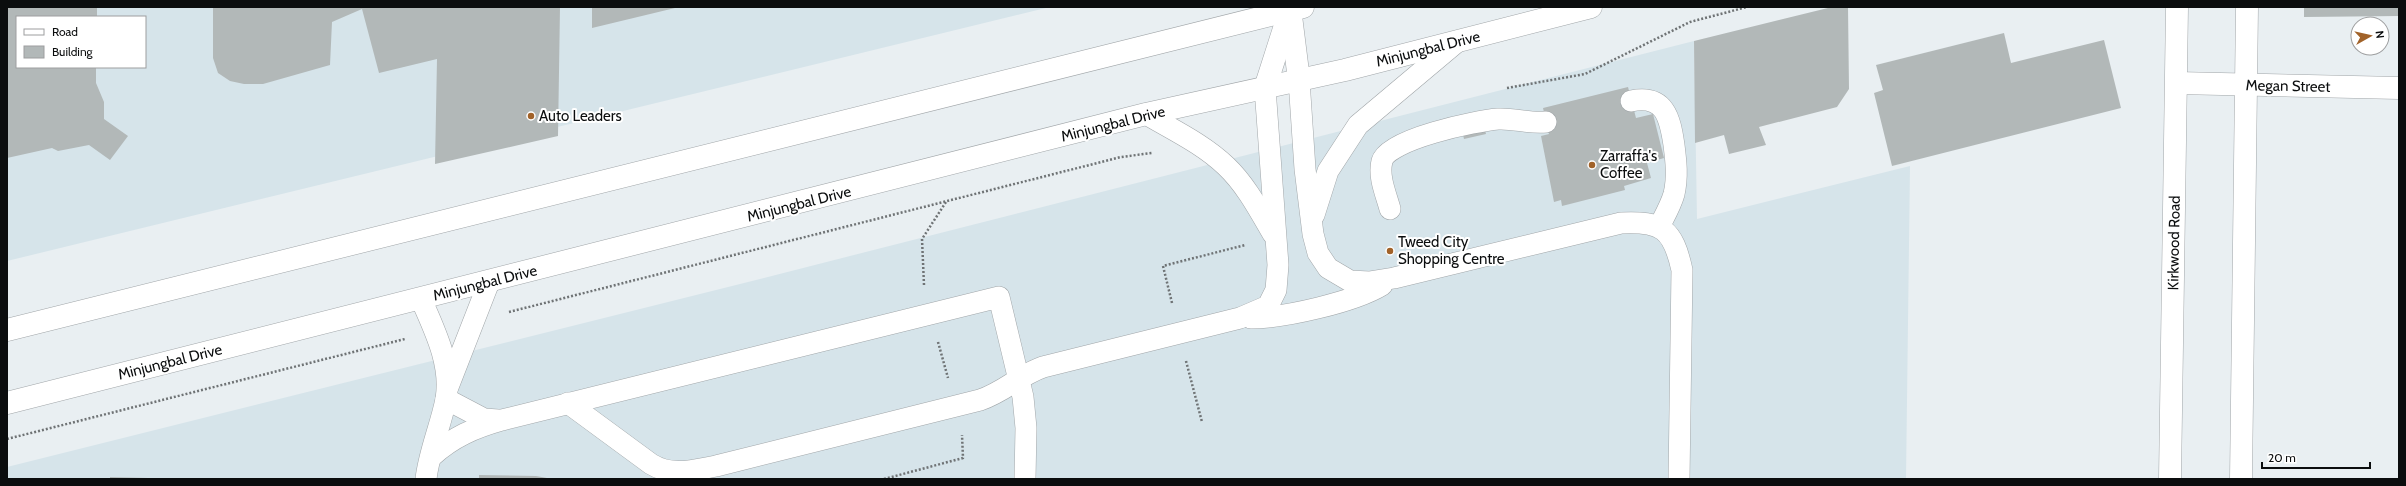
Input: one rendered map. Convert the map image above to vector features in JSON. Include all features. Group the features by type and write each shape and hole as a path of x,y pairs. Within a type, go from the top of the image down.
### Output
{"main road":[{"name":"Minjungbal Drive","path":"7,403 489,282 1146,114 1299,80 1591,7"},
{"name":"Kirkwood Road","path":"2170,479 2177,7"},
{"path":"2241,479 2247,7"},
{"path":"1294,8 1299,80"},
{"path":"1265,88 1294,8"},
{"path":"7,330 1294,8"},
{"name":"Megan Street","path":"2177,83 2399,88"}],"lane":[{"path":"1312,222 1328,171 1358,125 1458,41"},
{"path":"1299,80 1312,222 1318,253 1322,261 1335,274 1350,281 1358,282 1394,278 1609,225 1641,222 1649,223 1659,227 1667,235 1675,247 1682,270 1679,479"},
{"path":"568,403 651,464 662,470 677,472 716,466 956,406 991,396 1043,367 1180,334 1240,318 1264,309 1273,300 1278,271 1265,88"},
{"path":"1631,101 1644,100 1658,104 1666,111 1671,127 1677,177 1672,200 1659,227"},
{"path":"1146,114 1198,145 1225,165 1252,198 1276,239"},
{"path":"1390,209 1381,171 1385,156 1395,147 1433,133 1491,120 1546,122"},
{"path":"1240,318 1268,318 1304,310 1371,292 1394,278"},
{"path":"426,479 446,395 489,282"},
{"path":"422,298 446,370 446,395"},
{"path":"432,456 447,442 470,430 502,420 999,298 1019,380 1026,428 1025,479"},
{"path":"446,395 484,418 502,420"}],"path":[{"path":"1504,88 1586,74 1690,22 1747,7"},
{"path":"475,321 1122,157 1156,153"},
{"path":"884,479 963,458 962,426 924,295 921,242 923,236 946,202"},
{"path":"1202,422 1163,266 1250,244"},
{"path":"7,439 434,331"}],"shaded area":[{"path":"7,7 1050,7 7,261"},
{"name":"Tweed City Shopping Centre","path":"1694,41 1697,219 1910,166 1906,479 7,479 7,467 744,283"}],"building":[{"path":"7,7 97,7 97,16 16,16 16,68 96,68 96,83 104,102 104,119 128,136 110,160 89,145 58,151 52,148 7,158"},
{"path":"213,7 560,7 558,136 435,164 437,59 379,73 362,9 332,22 330,65 263,84 244,84 230,81 218,73 213,58"},
{"path":"592,7 675,7 675,8 592,28"},
{"path":"1832,7 1848,7 1849,89 1837,107 1759,127 1766,145 1729,154 1724,135 1695,143 1694,41"},
{"path":"2304,7 2399,7 2399,16 2304,17"},
{"path":"2004,33 2011,63 2104,40 2121,108 1892,166 1874,93 1883,90 1876,65"},
{"path":"1628,87 1636,118 1653,114 1664,158 1647,163 1651,178 1624,186 1625,190 1562,206 1561,200 1554,202 1541,136 1549,134 1543,108"},
{"path":"1483,121 1486,134 1464,139 1461,126"},
{"path":"479,475 536,476 547,478 479,479"},
{"path":"110,477 148,478 148,479 110,479"}],"place":[{"name":"Auto Leaders","path":"531,116"},
{"name":"Zarraffa's Coffee","path":"1592,165"},
{"name":"Tweed City Shopping Centre","path":"1390,251"}]}
